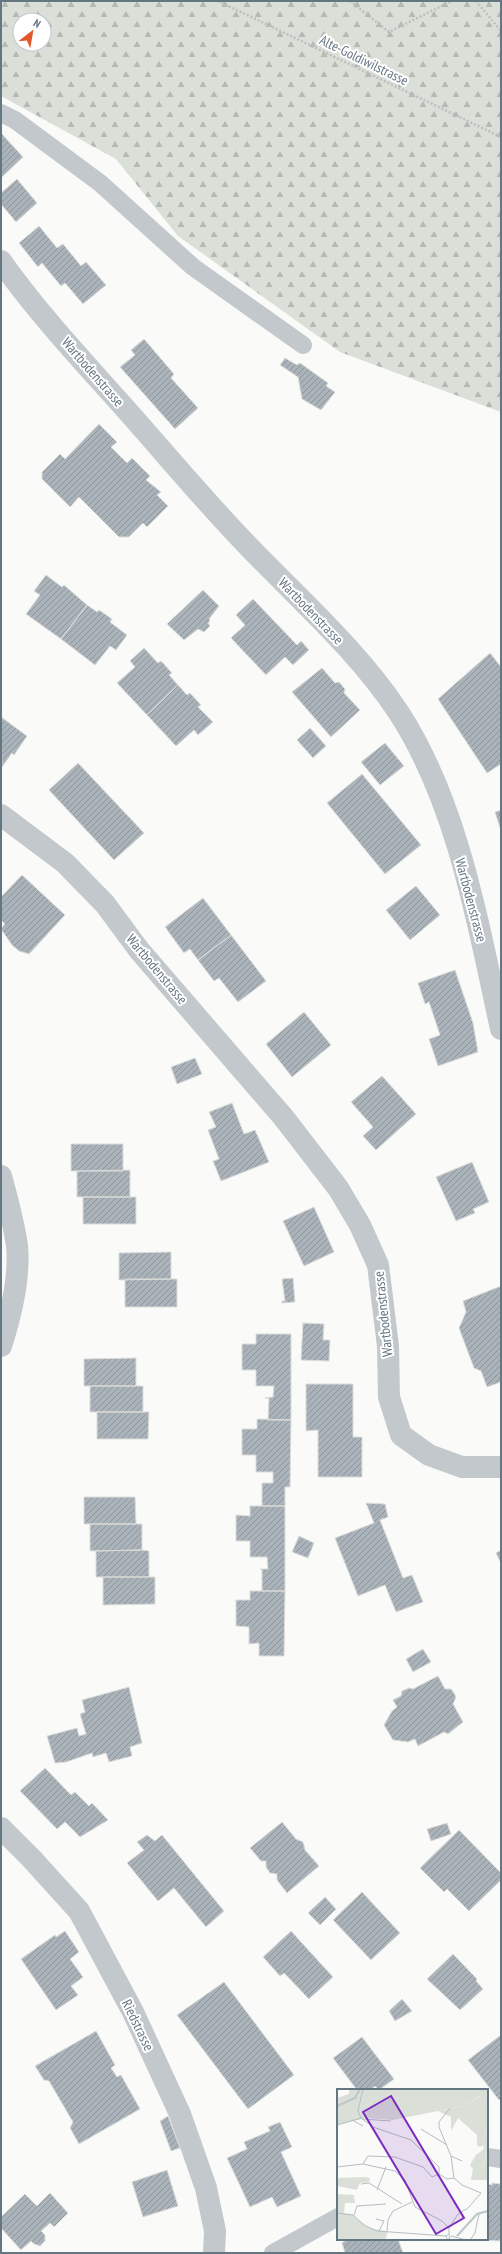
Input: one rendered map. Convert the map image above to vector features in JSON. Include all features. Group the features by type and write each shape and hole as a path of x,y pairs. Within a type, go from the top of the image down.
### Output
{"street":[{"name":"Wartbodenstrasse","path":"1,262 44,316 230,528 351,652 399,713 427,764 450,821 479,927 501,1029"},
{"name":"Wartbodenstrasse","path":"1,815 65,862 105,904 139,950 284,1118 338,1188 360,1225 378,1265 388,1346 389,1397 401,1435 429,1455 462,1467 501,1467"},
{"path":"1,1176 17,1245 17,1259 11,1314 1,1346"},
{"name":"Riedstrasse","path":"1,1828 31,1858 79,1911 133,2012 180,2114 206,2188 215,2231 214,2253"}],"lane":[{"path":"1,113 15,120 100,183 193,267 304,345"},
{"path":"488,2157 501,2159"},
{"path":"273,2253 337,2219"}],"path":[{"name":"Alte-Goldiwilstrasse","path":"218,1 501,137"},
{"path":"350,1 389,32 452,1"},
{"path":"476,1 501,31"}],"green space":[{"path":"1,1 501,1 501,412 340,352 178,236 116,159 1,96"}],"building":[{"path":"1,133 23,157 1,178"},
{"path":"17,179 37,203 16,222 1,204 1,193"},
{"path":"39,226 57,248 63,244 81,266 86,262 106,285 83,304 65,283 61,286 42,263 38,267 19,243"},
{"path":"144,339 174,374 171,378 198,408 175,429 120,367 135,355 131,350"},
{"path":"285,358 297,365 300,363 328,383 326,386 335,392 321,410 302,399 298,377 280,365"},
{"path":"99,424 117,442 111,447 127,463 132,458 150,476 146,480 161,492 157,495 168,506 147,527 143,523 129,537 119,537 79,497 70,507 42,479 42,472 60,454 65,459"},
{"path":"46,575 62,587 64,585 87,605 61,639 26,614 40,595 34,591"},
{"path":"203,590 219,606 209,619 210,621 208,623 210,626 204,632 198,629 184,640 167,624"},
{"path":"253,599 297,645 301,641 309,650 293,665 285,657 266,675 231,638 245,625 236,615"},
{"path":"87,605 97,612 99,610 112,619 110,622 127,635 116,650 110,646 95,665 61,639"},
{"path":"144,648 158,663 161,661 172,673 169,675 178,685 147,715 117,683 135,667 130,661"},
{"path":"490,653 501,667 501,764 487,773 438,699"},
{"path":"322,668 335,683 339,682 345,689 344,693 360,710 331,737 292,692"},
{"path":"178,685 187,695 190,693 201,705 198,707 213,722 198,735 194,730 176,746 147,715"},
{"path":"1,717 27,736 14,755 12,753 2,767"},
{"path":"310,728 326,746 313,758 297,740"},
{"path":"385,743 404,766 380,785 361,762"},
{"path":"78,763 144,833 114,860 49,790"},
{"path":"362,774 421,845 385,874 327,803"},
{"path":"501,810 501,831 495,812"},
{"path":"22,875 65,915 29,954 19,951 12,945 1,929 5,924 1,920 1,897"},
{"path":"416,886 440,915 410,940 386,910"},
{"path":"203,898 231,935 198,960 190,949 184,953 165,927"},
{"path":"231,935 266,981 238,1002 219,978 214,981 198,960"},
{"path":"455,970 473,1023 478,1052 438,1066 429,1039 440,1035 429,1002 425,1004 418,983"},
{"path":"304,1012 331,1045 292,1077 266,1044"},
{"path":"195,1058 202,1074 177,1084 171,1067"},
{"path":"382,1076 416,1114 376,1150 363,1136 373,1127 351,1102"},
{"path":"232,1103 244,1134 255,1130 269,1162 221,1181 213,1161 219,1159 208,1130 216,1127 209,1112"},
{"path":"71,1144 123,1144 123,1171 71,1171"},
{"path":"472,1162 489,1202 473,1209 475,1213 456,1221 436,1177"},
{"path":"130,1170 130,1197 77,1197 77,1171"},
{"path":"83,1197 136,1197 136,1224 83,1224"},
{"path":"314,1207 334,1252 304,1266 283,1221"},
{"path":"171,1252 171,1279 119,1280 119,1253"},
{"path":"293,1278 295,1302 282,1303 282,1301 285,1301 282,1279"},
{"path":"125,1279 177,1279 177,1307 125,1307"},
{"path":"501,1286 501,1382 487,1387 481,1371 474,1368 459,1328 466,1312 463,1301"},
{"path":"303,1323 324,1324 323,1340 330,1340 329,1361 301,1360"},
{"path":"256,1334 291,1334 291,1420 268,1420 269,1398 265,1398 273,1397 274,1386 256,1386 256,1370 242,1370 242,1344 256,1344"},
{"path":"136,1358 136,1386 84,1386 84,1359"},
{"path":"306,1384 353,1384 353,1437 362,1437 362,1477 318,1477 318,1430 306,1431"},
{"path":"90,1386 143,1386 143,1412 90,1412"},
{"path":"97,1412 149,1412 148,1439 97,1439"},
{"path":"257,1419 291,1420 290,1487 285,1487 285,1506 262,1506 262,1483 273,1483 273,1472 256,1472 256,1455 242,1455 242,1429 257,1429"},
{"path":"84,1497 135,1497 136,1524 84,1524"},
{"path":"366,1503 385,1504 388,1517 380,1520 403,1578 412,1575 423,1602 396,1612 385,1585 358,1596 335,1538 374,1523"},
{"path":"250,1506 285,1506 285,1591 262,1591 262,1570 260,1569 268,1569 267,1557 250,1557 250,1541 236,1541 236,1515 250,1516"},
{"path":"90,1524 142,1524 142,1550 90,1551"},
{"path":"299,1536 314,1543 308,1558 292,1552"},
{"path":"501,1550 501,1563 496,1553"},
{"path":"96,1551 149,1551 149,1577 96,1577"},
{"path":"103,1577 155,1577 155,1604 103,1605"},
{"path":"250,1591 285,1591 284,1656 259,1656 259,1643 249,1644 249,1627 236,1626 236,1600 250,1600"},
{"path":"423,1649 431,1662 413,1672 406,1659"},
{"path":"438,1676 445,1689 451,1689 454,1693 456,1697 453,1704 463,1722 448,1734 444,1732 418,1746 415,1739 408,1742 393,1740 384,1725 392,1711 397,1707 393,1700 401,1696 402,1691 409,1688 413,1689"},
{"path":"129,1687 142,1743 130,1747 132,1756 109,1762 106,1753 93,1757 92,1753 66,1762 55,1763 47,1736 77,1728 79,1736 86,1734 80,1714 85,1712 82,1700"},
{"path":"45,1768 71,1795 75,1792 89,1806 92,1803 108,1820 80,1837 65,1822 57,1829 20,1791"},
{"path":"282,1822 296,1839 303,1842 305,1850 319,1866 287,1893 277,1880 277,1874 270,1873 266,1867 266,1861 261,1861 250,1848"},
{"path":"447,1823 451,1834 431,1841 427,1829"},
{"path":"459,1830 501,1873 501,1880 469,1911 447,1889 444,1892 420,1868"},
{"path":"147,1835 155,1841 162,1835 224,1911 206,1927 174,1888 158,1901 127,1863 144,1850 137,1842"},
{"path":"362,1892 400,1933 371,1960 333,1920"},
{"path":"325,1897 336,1909 320,1925 308,1913"},
{"path":"65,1931 79,1952 70,1959 83,1977 71,1986 78,1995 56,2010 21,1959 55,1935 56,1937"},
{"path":"291,1931 333,1977 309,1999 284,1973 280,1976 263,1957"},
{"path":"453,1954 477,1979 476,1981 483,1989 460,2010 427,1979"},
{"path":"224,1982 294,2075 248,2109 177,2015"},
{"path":"402,1999 412,2011 395,2021 389,2011"},
{"path":"96,2031 115,2065 111,2068 117,2077 121,2075 140,2109 79,2144 70,2128 73,2122 49,2081 44,2080 35,2066"},
{"path":"501,2035 501,2099 499,2100 468,2060"},
{"path":"362,2037 394,2079 380,2089 375,2086 371,2089 356,2089 333,2058"},
{"path":"168,2116 180,2148 171,2151 160,2121"},
{"path":"280,2122 292,2147 281,2152 301,2196 277,2207 272,2197 250,2207 227,2158 247,2149 244,2142 270,2131 268,2127"},
{"path":"167,2170 178,2206 143,2217 132,2182"},
{"path":"492,2183 501,2184 501,2241 476,2240 488,2240 488,2184 492,2185"},
{"path":"50,2193 68,2213 54,2227 50,2223 41,2231 45,2235 45,2241 40,2246 31,2241 21,2250 1,2228 1,2217 25,2194 37,2206"},
{"path":"346,2240 398,2240 403,2253 345,2253 342,2243"}]}
